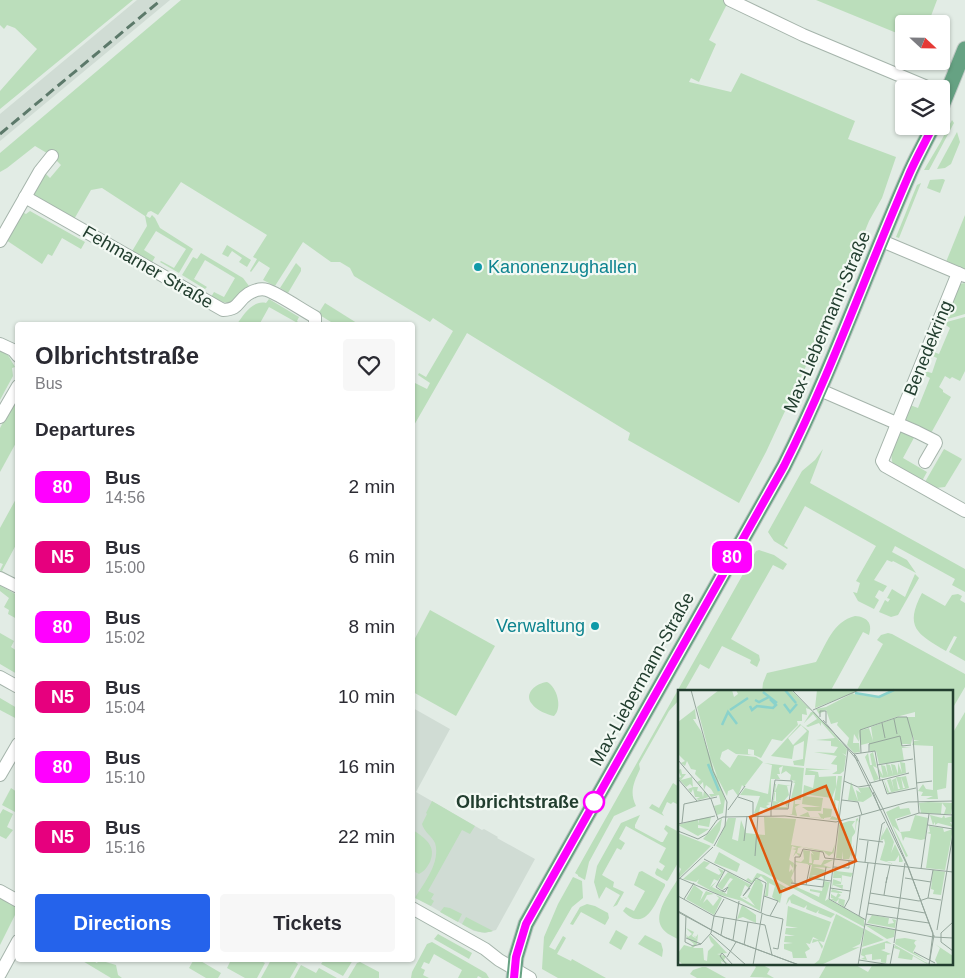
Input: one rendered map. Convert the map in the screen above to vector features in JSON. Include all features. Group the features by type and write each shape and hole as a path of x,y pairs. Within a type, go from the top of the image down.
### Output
{"main road":[{"path":"950,83 965,49"},
{"name":"Max-Liebermann-Straße","path":"514,974 521,936 526,924 779,474 820,390 908,178 929,135"}],"street":[{"path":"735,1 803,35 910,80"},
{"path":"0,241 40,171 52,156"},
{"name":"Fehmarner Straße","path":"25,197 223,310 233,309 254,291 266,290 315,318 315,322"},
{"name":"Benedekring","path":"882,241 962,275 882,461 885,466 965,511"},
{"path":"0,344 15,352"},
{"path":"820,390 898,423 936,442 925,462"},
{"path":"0,417 15,391"},
{"path":"0,578 15,586"},
{"path":"0,677 15,685"},
{"path":"0,776 15,749"},
{"path":"0,891 15,898"},
{"path":"415,910 485,949 514,974 530,978"},
{"path":"4,970 15,947"}],"shaded area":[{"path":"137,0 170,0 0,141 0,114"},
{"path":"415,709 450,729 416,792 535,859 496,930 485,933 474,931 415,897"}],"green space":[{"path":"0,0 133,0 0,109 0,91 37,49 15,28 7,25 4,29 0,25"},
{"path":"181,0 729,0 709,40 716,44 699,82 691,78 689,82 731,92 741,73 855,121 848,139 896,157 882,198 869,221 831,315 766,452 739,503 628,440 630,433 467,333 415,424 415,383 427,389 430,383 418,375 419,373 426,377 453,331 433,318 430,322 354,276 350,268 340,262 331,262 303,242 275,286 263,280 270,268 259,261 250,271 257,259 253,257 267,235 181,182 158,215 151,211 146,216 150,218 152,215 160,228 193,249 179,273 160,262 174,268 186,249 156,231 144,250 155,257 151,264 131,253 147,226 145,216 102,188 91,190 73,221 34,196 34,192 45,173 50,178 61,165 57,159 35,146 0,172 0,153"},
{"path":"816,0 937,0 931,15 895,15 895,32"},
{"path":"952,120 954,123 950,131"},
{"path":"957,132 960,142 951,164 945,168 937,169"},
{"path":"944,135 948,135 929,170 924,170"},
{"path":"930,180 945,180 940,193 927,188"},
{"path":"921,183 899,238 896,237 917,185"},
{"path":"30,211 85,242 81,249 62,238 52,256 48,254 42,264 6,240 22,212 26,214"},
{"path":"965,215 965,271 946,262"},
{"path":"227,245 251,260 247,267 239,262 242,258 232,251 228,257 222,254"},
{"path":"201,253 243,278 249,286 238,299 228,303 211,297 214,292 224,297 235,278 205,260 194,279 207,287 205,289 182,275 193,257 197,259"},
{"path":"296,263 301,268 301,271 288,293 280,288"},
{"path":"965,283 965,314 944,320 959,284"},
{"path":"269,299 299,317 298,322 269,307 261,322 238,322 252,306 266,303"},
{"path":"325,303 355,322 331,322 318,314"},
{"path":"965,317 965,371 960,381 945,376 939,387 951,397 930,435 904,421 910,405 918,408 930,378 922,374 924,371 932,373 937,358 930,355 931,351 939,354 950,328 943,323"},
{"path":"0,350 8,355 15,367 12,368 13,376 0,400"},
{"path":"15,400 15,445 0,472 0,428"},
{"path":"902,426 916,434 903,458 927,472 922,481 894,466 892,461 892,451"},
{"path":"823,449 810,483 965,569 965,592 952,585 955,579 895,546 892,552 907,560 916,573 893,561 887,560 874,580 887,586 883,592 879,590 875,597 879,600 874,609 858,601 853,592 857,593 860,583 856,581 876,546 805,506 784,545 788,548 774,541 768,532 802,471 815,460"},
{"path":"944,449 962,459 945,487 936,488 925,482"},
{"path":"15,501 15,547 2,571 15,579 1,573 0,570 3,564 0,563 0,528"},
{"path":"759,550 774,555 787,564 783,570 773,565 731,639 759,655 760,660 757,667 750,663 751,660 722,646 709,669 700,664 685,690 678,690 678,701 669,711 639,764 640,769 634,783 633,792 636,806 614,816 589,862 585,880 575,873 756,551"},
{"path":"915,574 919,578 898,615 891,617 879,612 885,600 888,602 890,599 887,598 892,589 905,597"},
{"path":"0,585 15,594 15,618 8,614 9,610 4,607 9,598 0,591"},
{"path":"922,593 945,606 952,595 958,594 962,596 960,600 965,603 965,661 949,652 957,637 954,636 946,651 927,640 916,628 914,614"},
{"path":"430,610 495,646 456,716 415,693 415,638"},
{"path":"855,616 866,619 870,631 869,635 863,632 831,690 762,690 767,673 816,662 831,634 847,619"},
{"path":"0,633 14,641 11,647 15,650 15,673 0,664"},
{"path":"892,634 965,674 965,687 952,709 952,690 857,690 883,644 877,640 881,635"},
{"path":"547,682 554,688 558,698 558,708 554,716 534,706 529,696 535,686"},
{"path":"0,698 15,707 15,718 0,710"},
{"path":"965,712 965,978 819,978 826,966 858,966 868,972 872,966 952,966 952,734"},
{"path":"673,783 678,786 678,804 667,802 662,813 664,816 649,808 652,804 659,808"},
{"path":"11,788 15,791 15,812 2,805"},
{"path":"432,801 475,826 470,834 462,830 428,891 434,894 431,899 434,901 431,906 415,898 431,872 436,858 435,843 422,824"},
{"path":"3,809 13,814 7,827 13,830 6,839 0,836 0,814"},
{"path":"640,815 635,828 661,842 663,842 668,833 664,829 666,825 678,831 678,863 667,881 656,875 657,868 662,871 665,866 659,862 666,848 626,826 619,839 625,843 621,850 617,848 602,875 614,882 613,887 624,892 617,905 613,907 620,895 606,887 599,899 594,882 597,866 621,823"},
{"path":"415,832 429,843 432,851 430,862 419,874 415,872"},
{"path":"642,871 665,884 665,886 649,914 644,918 638,919 631,917 623,911 626,907 634,911 645,891 634,885 639,872"},
{"path":"573,877 582,881 583,898 572,907 549,947 555,950 563,936 566,938 557,954 571,961 572,959 606,978 558,978 542,969 544,937 558,904"},
{"path":"678,879 678,939 662,928 659,916 664,902"},
{"path":"0,895 15,902 15,915 0,945"},
{"path":"587,904 608,913 609,918 605,925 581,912 573,925 570,924 580,907"},
{"path":"444,907 462,914 458,922 440,912"},
{"path":"466,917 493,931 481,932 462,924"},
{"path":"616,930 628,937 621,950 609,943"},
{"path":"438,934 472,953 469,959 434,939"},
{"path":"645,935 661,943 662,957 638,944"},
{"path":"432,942 486,973 489,978 478,976 477,978 458,978 462,970 434,954 429,964 424,962 421,968 425,970 423,975 429,978 411,978 412,972 427,944"},
{"path":"84,962 106,962 116,965 118,975 122,978 111,978"},
{"path":"192,962 202,962 221,973 218,978 206,978 189,968"},
{"path":"230,962 265,963 257,978 245,978 227,968"},
{"path":"270,962 295,962 298,964 290,978 261,978"},
{"path":"322,962 352,962 343,976 321,964"},
{"path":"360,962 379,972 379,978 348,978 357,963"},
{"path":"301,965 316,973 319,968 337,978 294,978"},
{"path":"765,966 770,969 767,974 774,978 750,977 756,967"},
{"path":"706,967 726,978 697,978 690,974 693,970"}],"railway":[{"path":"0,134 161,0"}],"bus line":[{"name":"80","path":"514,978 516,957 526,924 784,466 800,434 844,334 915,161 928,135"}],"place":[{"name":"Kanonenzughallen","path":"478,267"},
{"name":"Verwaltung","path":"595,626"},
{"name":"Olbrichtstraße","path":"594,802"}]}
